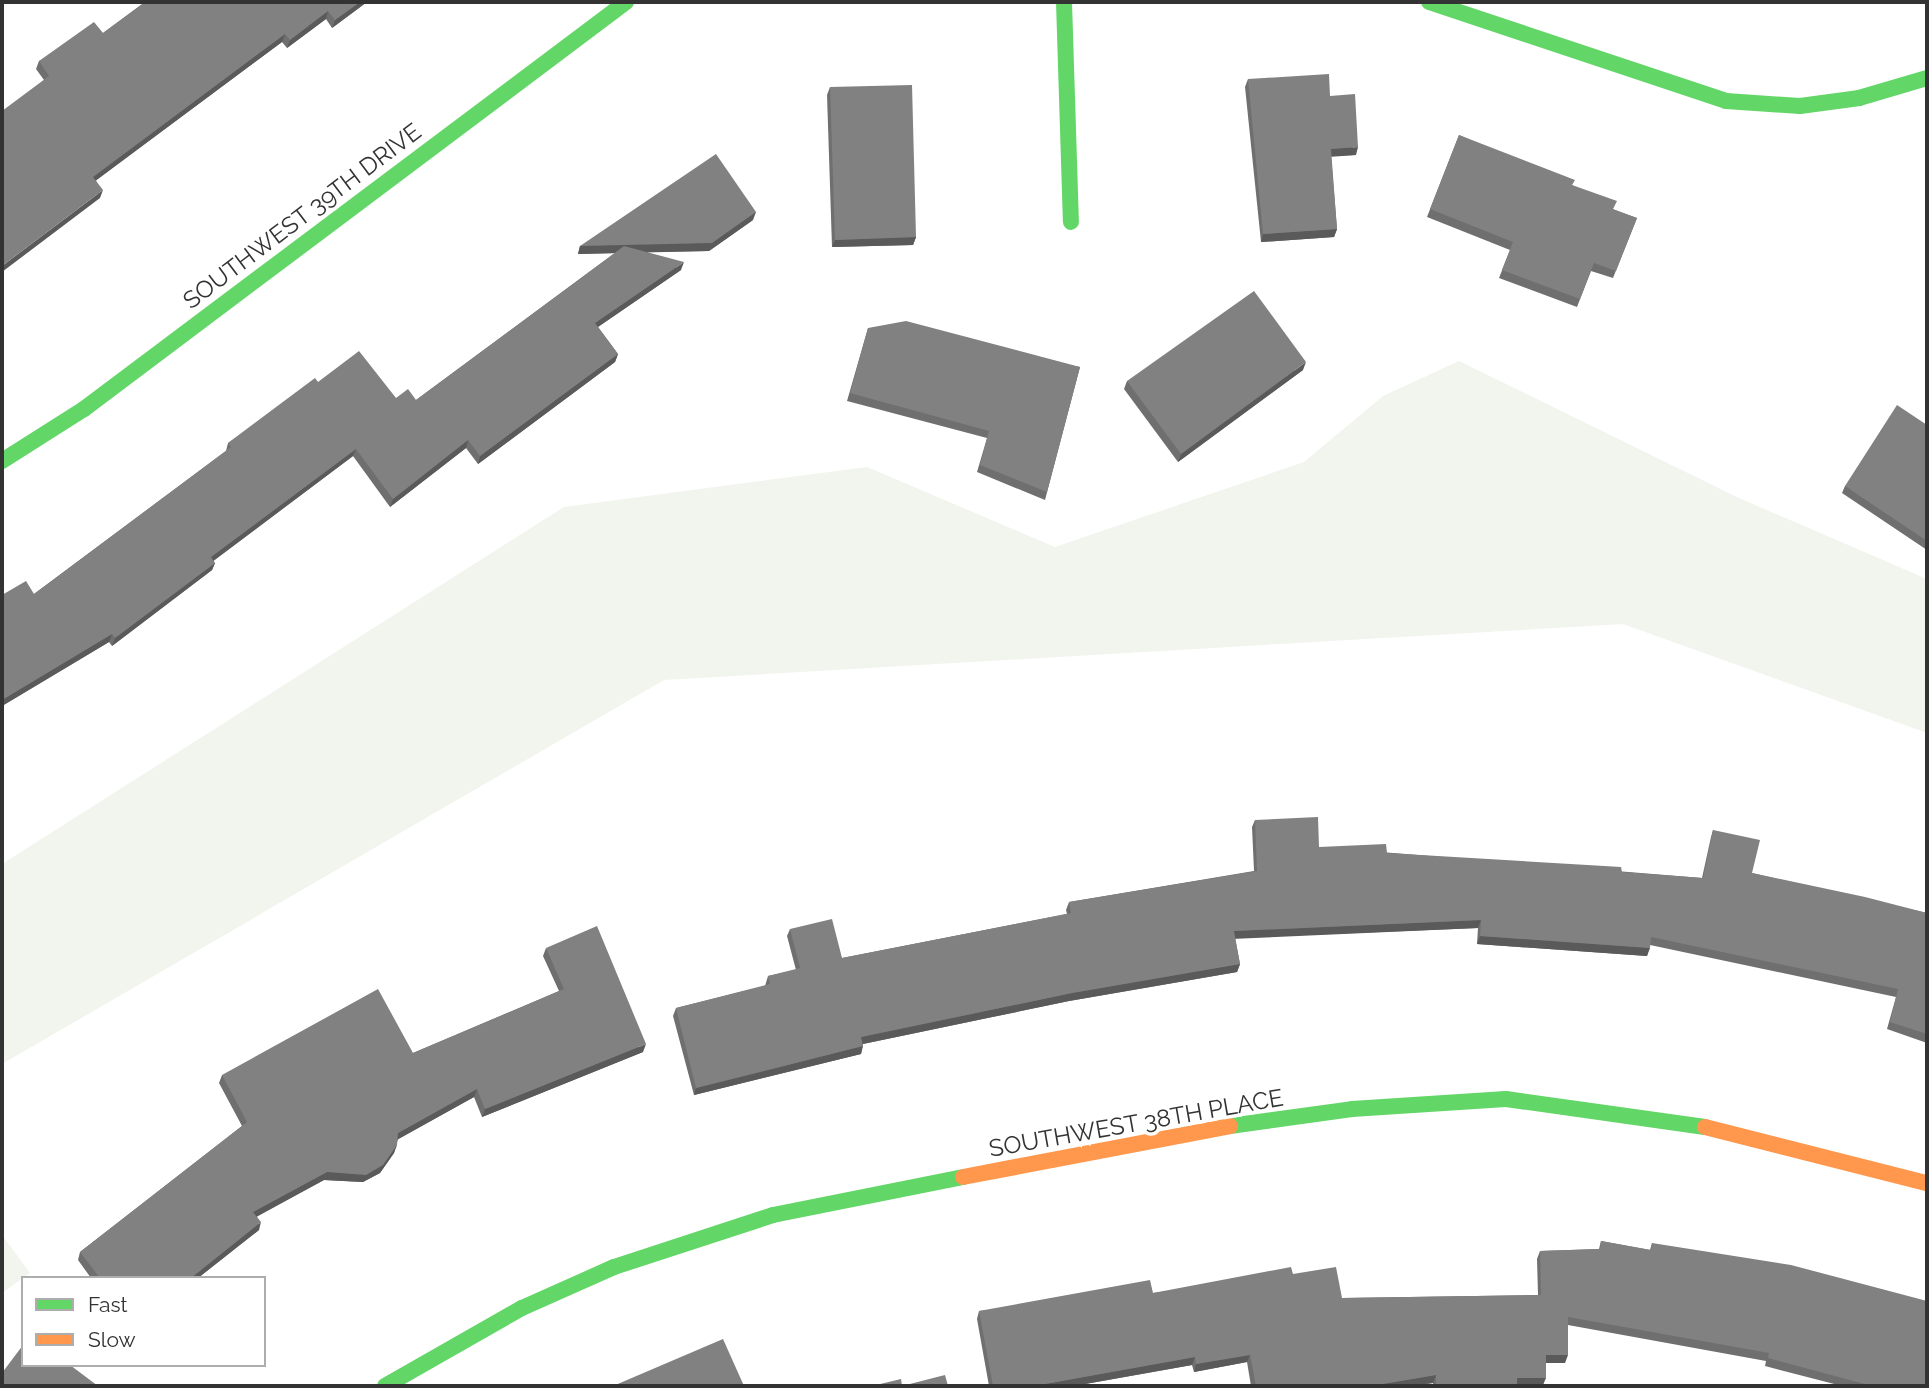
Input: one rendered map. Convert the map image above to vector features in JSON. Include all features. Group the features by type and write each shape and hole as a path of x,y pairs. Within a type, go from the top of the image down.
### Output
{"street":[{"name":"SOUTHWEST 39TH DRIVE","path":"2,461 84,409 626,2"},
{"path":"1064,2 1071,222"},
{"path":"1429,2 1727,101 1800,106 1859,98 1927,78"},
{"name":"SOUTHWEST 38TH PLACE","path":"385,1386 522,1308 603,1272 773,1215 1190,1132 1352,1109 1506,1099 1696,1125 1927,1183"}],"shaded area":[{"path":"1459,361 1739,498 1927,579 1927,733 1623,624 664,680 2,1064 2,864 564,507 867,467 1055,547 1304,462 1383,396"},
{"path":"2,1235 30,1273 21,1276 21,1279 2,1293"}],"building":[{"path":"145,2 360,2 335,20 328,11 290,40 285,34 93,177 103,190 2,266 2,111 49,76 39,61 94,22 103,33"},
{"path":"1329,74 1330,96 1355,94 1358,147 1331,149 1337,229 1263,234 1248,79"},
{"path":"912,85 916,237 835,240 830,87"},
{"path":"1459,135 1575,180 1572,185 1617,201 1613,209 1637,218 1616,271 1594,263 1580,299 1502,270 1513,242 1430,209"},
{"path":"716,154 756,212 712,243 580,246"},
{"path":"624,246 684,262 595,323 618,354 480,456 468,440 393,499 356,449 211,557 215,563 115,638 112,634 2,700 2,595 26,581 34,594 231,447 228,443 315,378 318,382 359,351 396,398 408,389 416,400"},
{"path":"1254,291 1306,362 1181,454 1127,381"},
{"path":"906,321 1080,367 1047,492 980,465 989,431 850,393 868,328"},
{"path":"1897,405 1927,425 1927,541 1845,486"},
{"path":"1318,817 1319,847 1386,844 1387,853 1621,867 1622,872 1703,878 1713,830 1760,840 1752,873 1927,913 1927,1034 1890,1022 1898,989 1651,937 1650,948 1480,936 1481,920 1234,931 1240,964 1072,993 861,1037 863,1046 696,1088 676,1008 770,984 768,976 800,968 790,929 832,919 842,958 1071,913 1069,902 1257,871 1255,820"},
{"path":"597,926 646,1044 485,1109 477,1089 398,1133 397,1145 383,1165 366,1175 327,1172 253,1212 261,1222 194,1276 98,1276 80,1252 247,1122 222,1075 378,989 413,1053 564,989 546,948"},
{"path":"1601,1241 1651,1250 1652,1243 1791,1265 1927,1301 1927,1386 1872,1386 1768,1358 1769,1353 1568,1317 1568,1355 1546,1355 1546,1378 1517,1378 1517,1386 1436,1386 1436,1375 1371,1386 1256,1386 1250,1355 1196,1364 1195,1357 1034,1386 993,1386 979,1311 1150,1280 1153,1293 1291,1267 1293,1274 1336,1267 1342,1298 1541,1295 1540,1251 1600,1249"},
{"path":"723,1339 744,1386 613,1386"},
{"path":"21,1348 21,1367 73,1367 98,1386 2,1386 2,1373"},
{"path":"945,1375 948,1386 902,1386"},
{"path":"901,1379 902,1386 872,1386"}],"traffic: fast":[{"path":"2,461 84,409 626,2"},
{"path":"1064,2 1071,222"},
{"path":"1429,2 1726,101 1800,106 1859,98 1927,78"},
{"path":"1230,1126 1352,1109 1506,1099 1705,1127"},
{"path":"385,1386 522,1308 614,1267 773,1215 963,1177"}],"traffic: slow":[{"path":"963,1177 1230,1126"},
{"path":"1705,1127 1927,1183"}]}
